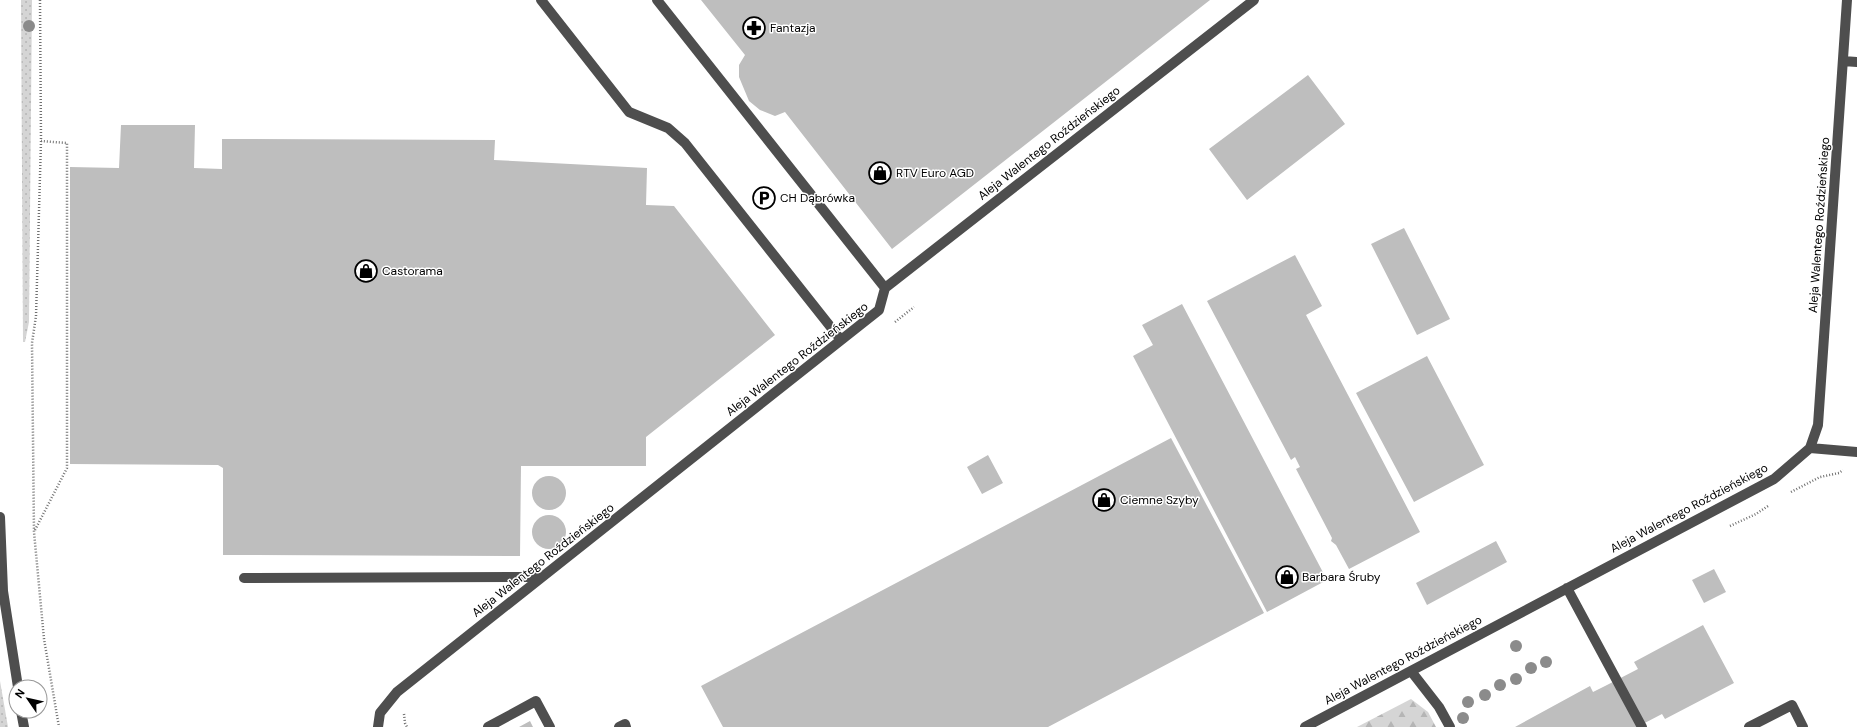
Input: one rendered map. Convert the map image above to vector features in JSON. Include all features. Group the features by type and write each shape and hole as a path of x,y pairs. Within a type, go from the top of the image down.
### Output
{"street":[{"path":"541,0 629,112 668,128 685,143 841,340"},
{"path":"657,0 885,288"},
{"name":"Aleja Walentego Roździeńskiego","path":"378,727 380,713 397,692 879,310 885,288 1254,0"},
{"name":"Aleja Walentego Roździeńskiego","path":"1305,727 1774,479 1810,448 1818,425 1847,0"},
{"path":"1843,61 1857,62"},
{"path":"1810,448 1857,452"},
{"path":"0,517 3,591 17,679"},
{"path":"244,578 542,577"},
{"path":"1567,588 1642,727"},
{"path":"1410,671 1439,707 1450,727"},
{"path":"488,727 536,701 550,727"},
{"path":"1749,727 1792,705 1803,727"},
{"path":"619,727 624,724 626,727"}],"path":[{"path":"40,0 41,141 36,316 32,343 34,532 44,639 59,727"},
{"path":"34,532 67,468 67,143 41,141"}],"green space":[{"path":"21,0 32,0 29,322 25,342 23,342"},
{"path":"0,681 8,727 0,727"},
{"path":"1411,699 1428,712 1436,727 1357,727"}],"building":[{"path":"701,0 1210,0 892,249 785,112 775,116 760,110 749,101 739,77 739,65 745,55"},
{"path":"1308,75 1345,124 1247,200 1209,149"},
{"path":"121,125 195,125 194,168 222,169 222,139 495,140 494,160 647,168 646,205 674,206 775,335 646,437 646,466 521,466 520,556 223,555 223,468 218,465 70,464 70,167 119,168"},
{"path":"1404,228 1450,319 1417,335 1371,244"},
{"path":"1295,255 1322,306 1306,315 1420,532 1349,569 1336,545 1331,541 1332,538 1296,469 1300,467 1295,457 1291,460 1207,301"},
{"path":"1182,304 1327,580 1267,612 1133,356 1153,345 1142,325"},
{"path":"1427,356 1484,465 1414,502 1356,393"},
{"path":"1171,438 1264,613 1048,727 723,727 701,686"},
{"path":"988,455 1003,483 982,494 967,467"},
{"path":"546,476 552,476 556,477 563,483 566,493 565,500 559,507 552,510 546,510 542,509 535,503 532,496 532,490 533,486 539,479"},
{"path":"546,515 552,515 556,516 563,522 566,532 565,539 559,546 552,549 546,549 542,548 535,542 532,535 532,529 533,525 539,518"},
{"path":"1496,541 1507,562 1427,605 1416,583"},
{"path":"1714,569 1726,592 1704,603 1692,580"},
{"path":"1703,625 1734,683 1665,719 1662,714 1637,727 1515,727 1590,686 1593,692 1638,669 1634,662"},
{"path":"530,721 533,727 519,727"}],"place":[{"name":"Fantazja","path":"754,28"},
{"name":"RTV Euro AGD","path":"880,173"},
{"name":"CH Dąbrówka","path":"764,198"},
{"name":"Castorama","path":"366,271"},
{"name":"Ciemne Szyby","path":"1104,500"},
{"name":"Barbara Śruby","path":"1287,577"}]}
